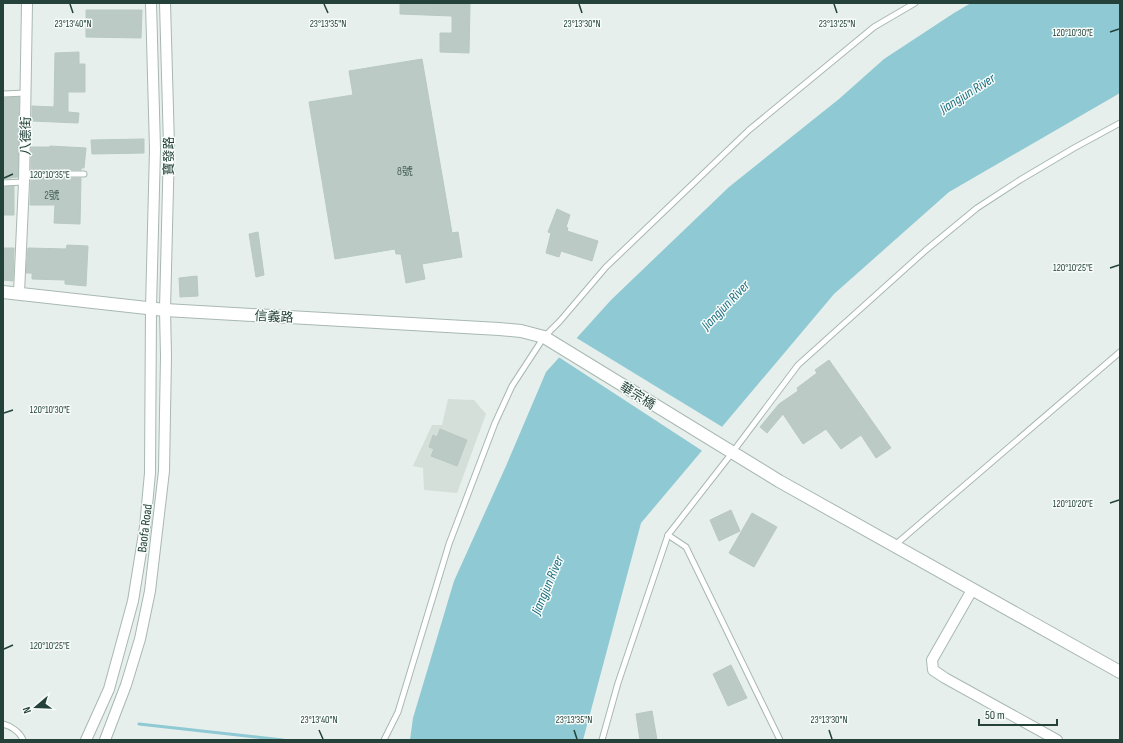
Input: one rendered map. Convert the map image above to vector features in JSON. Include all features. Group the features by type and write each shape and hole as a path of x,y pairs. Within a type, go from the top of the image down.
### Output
{"street":[{"name":"八德街","path":"19,293 24,178 27,3"},
{"name":"寶發路","path":"151,3 155,149 151,308"},
{"name":"寶發路","path":"165,3 169,146 165,310"},
{"name":"信義路","path":"3,292 122,304 165,310 498,329 521,331 544,337"},
{"name":"Baofa Road","path":"86,740 109,689 133,601 145,527 150,472 151,308"},
{"name":"Baofa Road","path":"105,740 126,685 140,639 150,591 164,471 166,356 165,310"},
{"name":"華宗橋","path":"544,337 732,453 972,590 1120,672"},
{"path":"972,590 932,660 933,670 1057,740"}],"lane":[{"path":"384,740 398,712 449,544 495,423 512,386 544,337 560,321 606,267 749,130 874,27 915,3"},
{"path":"3,94 26,93"},
{"path":"602,740 618,683 668,535 798,366 926,250 978,208 1020,180 1074,148 1120,124"},
{"path":"3,183 24,178 84,174"},
{"path":"895,545 1120,352"},
{"path":"668,535 686,547 780,740"},
{"path":"3,724 13,728 23,740"}],"shaded area":[{"path":"448,399 474,400 486,414 457,493 424,490 423,468 413,466 432,425 442,425"}],"water":[{"name":"Jiangjun River","path":"971,3 1120,3 1120,93 949,192 834,294 641,523 583,740 410,740 413,718 454,581 506,466 546,372 611,300 729,187 839,99 884,59"}],"pier":[{"path":"575,337 724,428 704,452 557,356"}],"building":[{"path":"400,3 470,4 469,53 440,52 440,33 452,33 452,16 400,14"},
{"path":"86,10 142,10 141,38 86,37"},
{"path":"79,52 79,64 85,64 85,92 68,92 68,112 79,113 78,123 32,121 32,106 54,107 55,53"},
{"path":"422,59 452,233 458,232 462,257 422,264 425,279 406,283 401,254 396,254 395,249 335,259 309,102 353,95 349,71"},
{"path":"19,97 18,177 3,179 3,98"},
{"path":"144,139 144,153 92,154 91,140"},
{"path":"50,146 86,148 84,168 81,168 81,170 31,170 31,147"},
{"path":"31,178 81,178 80,224 54,223 55,205 30,205"},
{"path":"14,186 14,215 3,215 3,187"},
{"path":"557,209 570,215 566,227 568,228 567,231 598,241 592,261 561,251 559,257 546,253 551,233 548,232"},
{"path":"258,232 264,275 256,277 249,234"},
{"path":"67,245 88,246 86,286 65,284 65,280 32,279 32,273 26,273 28,248 66,249"},
{"path":"3,248 14,248 13,281 3,280"},
{"path":"197,276 198,296 180,297 179,278"},
{"path":"829,360 891,448 876,458 861,435 841,449 826,429 803,444 783,414 767,433 760,427 779,404 798,391 797,388 817,373 815,370"},
{"path":"440,429 467,440 457,466 431,456 434,449 429,447 433,435 437,437"},
{"path":"731,510 740,531 719,541 710,520"},
{"path":"752,513 777,527 754,567 729,553"},
{"path":"731,665 747,698 728,706 713,674"},
{"path":"652,711 657,740 640,740 636,714"}],"waterway":[{"path":"139,724 283,740"}]}
